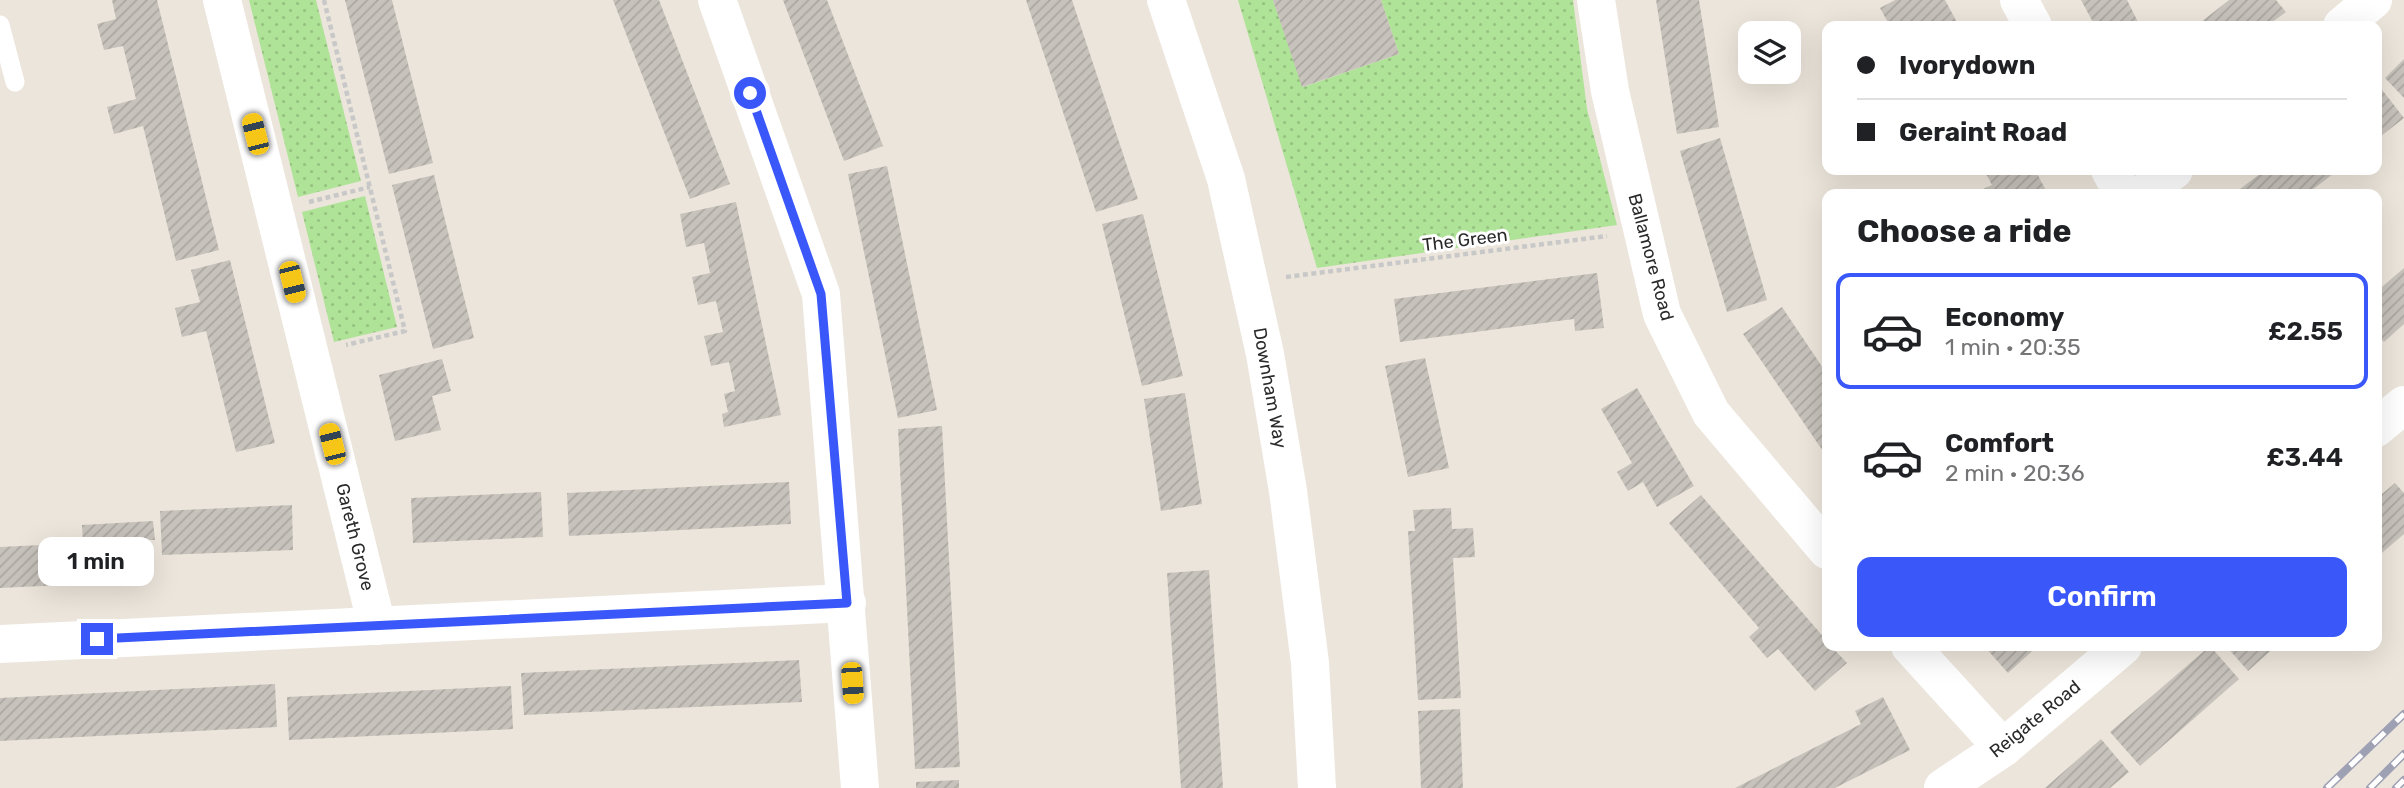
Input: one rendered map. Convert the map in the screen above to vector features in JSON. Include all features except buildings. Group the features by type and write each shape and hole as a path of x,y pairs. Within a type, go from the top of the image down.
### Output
{"street":[{"name":"Gareth Grove","path":"222,0 377,626"},
{"path":"717,0 821,294 860,788"},
{"name":"Downham Way","path":"1166,0 1226,179 1265,354 1288,491 1310,663 1317,788"},
{"name":"Ballamore Road","path":"1596,0 1610,91 1662,314 1711,413 1822,544"},
{"path":"2020,0 2030,21"},
{"path":"2348,21 2373,0"},
{"path":"2149,189 2168,175"},
{"path":"2382,423 2404,405"},
{"path":"0,644 847,603"},
{"path":"1914,651 2003,748"},
{"name":"Reigate Road","path":"1943,788 2003,748 2117,651"}],"lane":[{"path":"0,25 15,82"}],"path":[{"path":"310,355 405,331 324,0"},
{"path":"274,210 370,187"},
{"name":"The Green","path":"1309,274 1612,235"}],"green space":[{"path":"249,0 316,0 361,181 298,197"},
{"path":"1238,0 1273,0 1303,87 1399,54 1381,0 1573,0 1587,109 1617,225 1317,268"},
{"path":"365,196 397,327 334,342 302,212"}],"railway":[{"path":"2327,788 2404,714"},
{"path":"2370,788 2404,754"},
{"path":"2396,788 2404,780"}],"route":[{"path":"97,639 847,603 821,294 750,93"}]}
